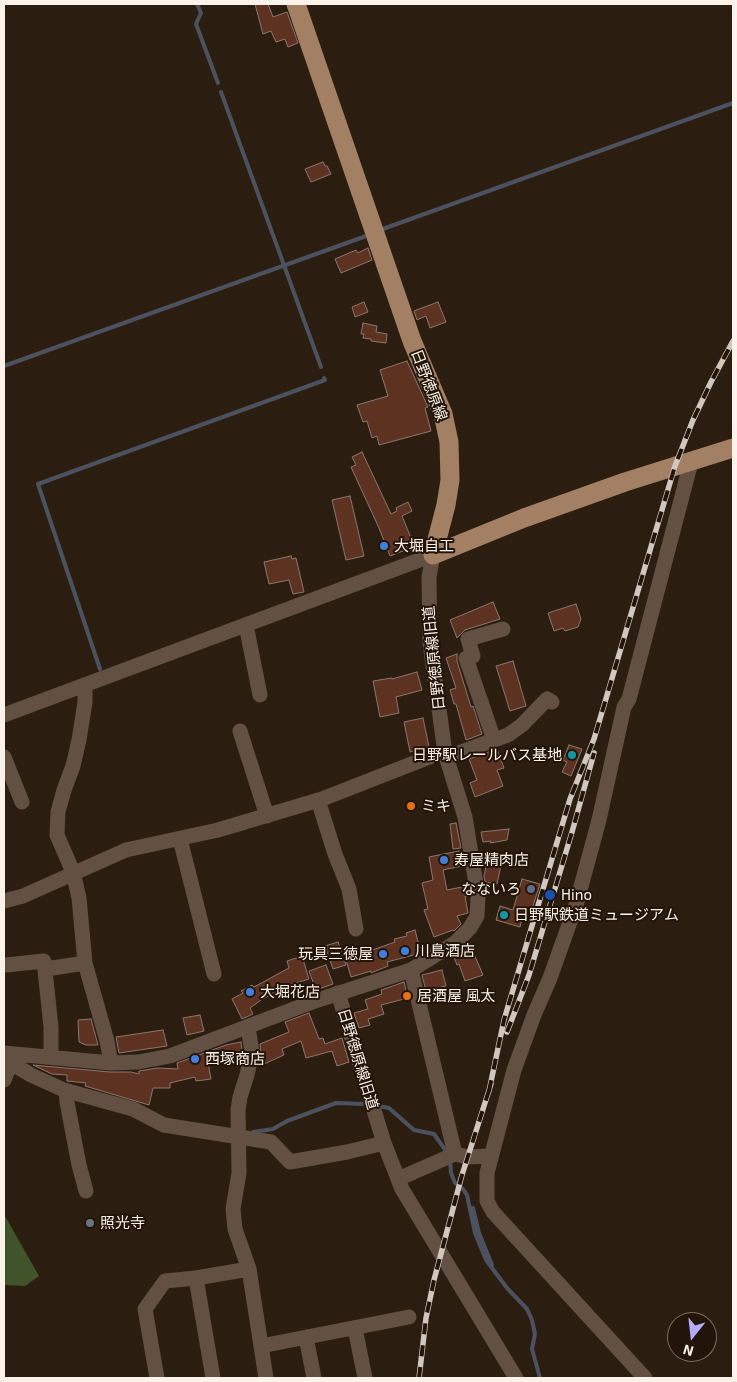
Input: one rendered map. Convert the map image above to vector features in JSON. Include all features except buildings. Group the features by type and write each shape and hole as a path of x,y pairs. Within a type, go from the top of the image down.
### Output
{"main road":[{"name":"日野徳原線","path":"296,4 412,341 443,414 449,442 450,480 446,505 433,555"},
{"path":"433,555 524,518 625,482 733,448"}],"street":[{"path":"645,1378 492,1212 487,1201 486,1192 490,1156 514,1070 576,905 599,820 624,707 629,699 691,462"},
{"path":"4,715 433,555"},
{"name":"日野徳原線旧道","path":"433,555 429,577 430,643 445,753 465,816 479,910 475,922 455,943 411,970 338,993 384,1143 402,1189 516,1378"},
{"path":"246,625 260,695"},
{"path":"494,740 466,658 473,656 468,639 503,628"},
{"path":"85,685 85,702 77,749 58,812 57,835 73,872 79,898 85,964 108,1041 111,1063"},
{"path":"4,901 23,896 56,882 73,872 126,850 218,830 267,816 318,800 437,754 453,755 508,735 548,699 552,702"},
{"path":"240,731 267,816"},
{"path":"4,757 22,802"},
{"path":"318,800 348,889 356,929"},
{"path":"180,838 214,974"},
{"path":"6,965 44,961 51,1027 51,1057"},
{"path":"46,969 85,964"},
{"path":"411,970 455,1154"},
{"path":"6,1057 51,1057 111,1063 138,1062 170,1056 338,993"},
{"path":"248,1028 252,1052 240,1097 239,1173 232,1209 235,1229 248,1269 266,1378"},
{"path":"4,1080 6,1057"},
{"path":"6,1057 31,1075 66,1091 133,1108 164,1125 271,1142 290,1162 384,1143"},
{"path":"66,1091 66,1102 86,1191"},
{"path":"398,1179 455,1154 468,1157 490,1156"},
{"path":"157,1378 145,1309 165,1281 248,1269"},
{"path":"196,1278 213,1378"},
{"path":"261,1346 409,1317"},
{"path":"355,1328 365,1378"},
{"path":"306,1337 314,1378"}],"green space":[{"path":"4,1202 5,1216 39,1276 25,1286 4,1285"}],"waterway":[{"path":"197,4 201,13 196,24 218,83"},
{"path":"221,92 321,367"},
{"path":"380,230 733,103"},
{"path":"4,366 369,235"},
{"path":"100,669 38,484 325,380 324,378"},
{"path":"253,1132 273,1129 287,1121 336,1103 365,1104"},
{"path":"379,1106 389,1108 414,1130 434,1134 446,1151"},
{"path":"450,1160 451,1173 455,1183 467,1195 475,1233 486,1260 507,1288 527,1309 532,1320 535,1334 532,1349 540,1378"},
{"path":"473,1208 479,1233 492,1265"}],"railway":[{"path":"489,1091 504,1020 540,899 570,799 594,739 675,466 693,420 733,341"},
{"path":"507,1032 529,975 594,753"},
{"path":"419,1378 426,1318 434,1280 462,1175 491,1084"}],"place":[{"name":"大堀自工","path":"384,546"},
{"name":"日野駅レールバス基地","path":"572,755"},
{"name":"ミキ","path":"411,806"},
{"name":"寿屋精肉店","path":"444,860"},
{"name":"なないろ","path":"531,889"},
{"name":"Hino","path":"550,895"},
{"name":"日野駅鉄道ミュージアム","path":"504,915"},
{"name":"川島酒店","path":"405,951"},
{"name":"玩具三徳屋","path":"383,954"},
{"name":"大堀花店","path":"250,992"},
{"name":"居酒屋 風太","path":"407,996"},
{"name":"西塚商店","path":"195,1059"},
{"name":"照光寺","path":"90,1223"}]}
